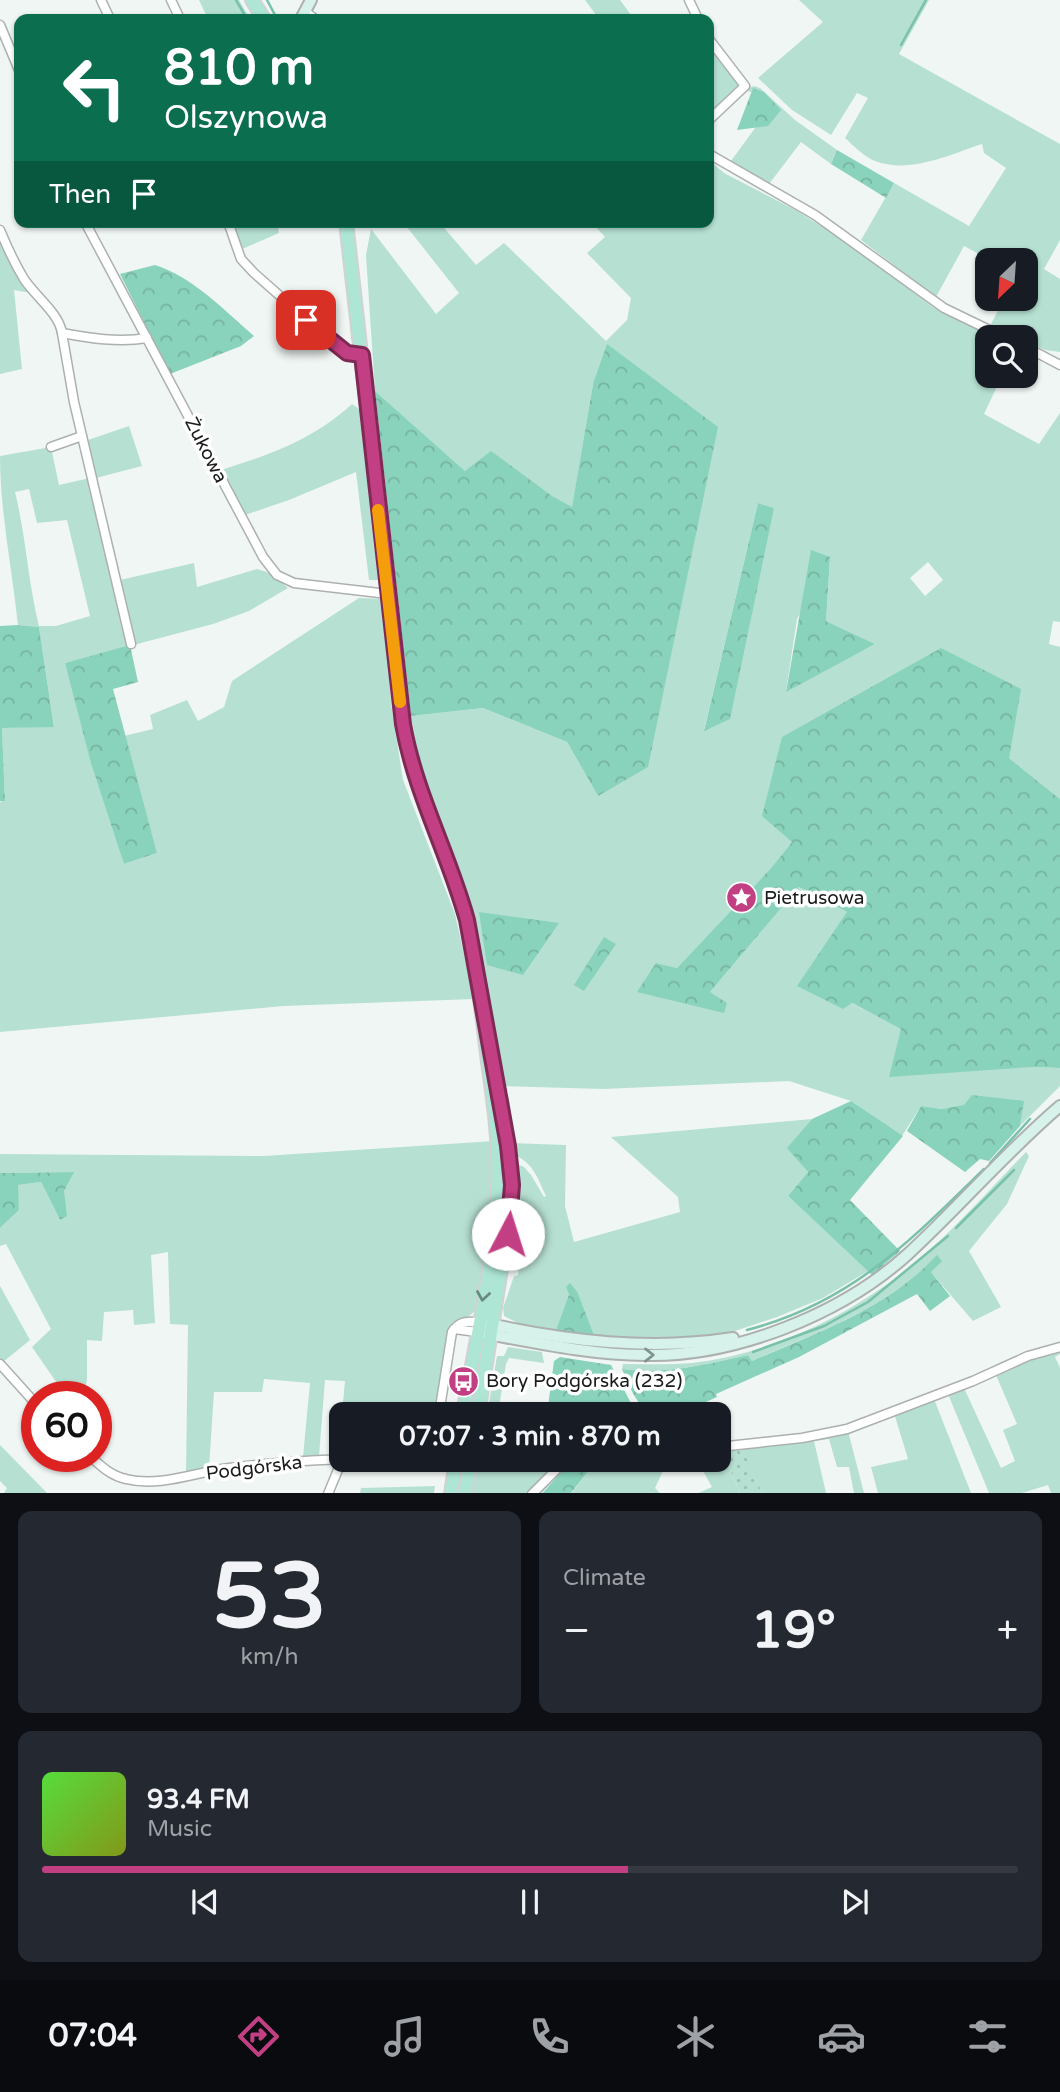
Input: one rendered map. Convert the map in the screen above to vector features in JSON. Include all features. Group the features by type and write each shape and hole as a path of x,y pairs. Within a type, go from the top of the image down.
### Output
{"main road":[{"path":"347,228 406,744 416,781 461,899 499,1087 512,1185 509,1227 480,1402"},
{"path":"465,1402 498,1188 498,1147 485,1028"},
{"path":"493,1330 509,1338 596,1352 648,1355 719,1348 767,1333 833,1305 881,1275 906,1255 1060,1106"},
{"path":"478,1327 616,1344 694,1343 767,1333"},
{"path":"488,1357 498,1344 509,1338"},
{"path":"451,1493 454,1472"},
{"path":"465,1493 469,1472"}],"street":[{"path":"0,24 14,58"},
{"path":"714,46 745,86 714,115"},
{"path":"714,157 836,229 944,308 979,325"},
{"name":"Żukowa","path":"88,228 270,567 282,578 294,583 388,594"},
{"path":"230,228 241,259 254,273 347,353 362,355"},
{"path":"0,230 24,279 57,321 62,333 82,436 131,644"},
{"path":"62,333 92,338 147,338"},
{"path":"1040,354 1060,356"},
{"path":"1040,354 1060,365"},
{"path":"51,447 82,436"},
{"path":"441,1402 454,1329 478,1327"},
{"path":"731,1446 847,1429 973,1381 1028,1356 1060,1347"},
{"path":"0,1364 21,1387"},
{"name":"Podgórska","path":"111,1472 118,1477 143,1480 186,1477 221,1469 270,1463 329,1460"},
{"path":"328,1493 337,1472"},
{"path":"532,1493 554,1472"}],"green space":[{"path":"199,0 239,0 247,14 206,14"},
{"path":"585,0 620,0 630,14 595,14"},
{"path":"799,0 929,0 899,54 1060,144 1060,240 1044,269 1060,279 1060,352 1038,347 1038,325 991,325 997,312 1038,312 1038,248 975,248 975,252 964,246 936,297 861,240 894,183 969,226 1006,168 984,153 982,144 943,158 915,164 888,164 871,159 845,138 868,98 857,93 831,135 792,110 758,78 823,22"},
{"path":"714,53 740,87 714,110"},
{"path":"754,86 837,150 831,164 801,142 769,184 731,161 769,109 755,93 744,90"},
{"path":"753,88 764,92 781,110 768,126 737,130"},
{"path":"837,150 894,183 886,198 831,164"},
{"path":"714,164 724,173 797,211 842,239 934,308 975,328 975,388 996,388 984,414 1039,444 1060,413 1060,622 1053,621 1049,644 1060,647 1060,799 1009,758 792,842 677,968 656,963 710,992 799,887 847,912 851,1003 902,1029 1031,1067 1060,1068 1060,1086 1020,1126 1023,1101 942,1109 921,1106 902,1136 851,1101 789,1081 603,1089 501,1086 487,1013 487,997 473,913 419,760 411,716 483,708 567,742 598,796 593,384 572,508 552,496 466,472 375,391 366,255 371,229 436,314 459,293 408,228 444,228 476,265 504,243 606,341 627,320 631,298 587,253 605,237 597,228 714,228","holes":["758,503 774,508 704,731","830,558 826,621 875,644 786,691 797,619","928,562 943,580 925,596 910,578"]},
{"path":"226,228 278,228 279,233 235,252"},
{"path":"0,240 31,293 14,290 22,369 0,374"},
{"path":"155,265 195,286 254,336 241,346 170,374 120,274"},
{"path":"607,344 718,427 648,767 598,796 567,742 483,708 411,716 375,391 465,471 491,451 552,496 572,507 593,384"},
{"path":"352,404 363,416 379,580 369,580 356,472 245,515 221,470 307,436"},
{"path":"129,426 142,466 96,478 85,441"},
{"path":"51,447 59,485 90,478 126,609 120,580 194,563 197,587 257,569 270,573 288,588 249,611 213,624 65,663 124,864 157,853 124,736 153,729 150,715 187,700 198,721 224,707 232,681 359,598 383,599 391,703 403,780 455,914 474,999 283,1006 0,1032 0,802 5,800 2,728 54,726 39,627 18,625 4,519 0,456","holes":["29,489 37,523 67,520 90,616 56,626 39,626 15,492"]},
{"path":"758,503 774,508 730,719 704,731"},
{"path":"811,550 830,557 826,621 875,644 786,692"},
{"path":"0,626 39,627 54,727 2,728 5,801 0,801"},
{"path":"130,645 138,682 113,689 157,853 124,864 91,763 65,663"},
{"path":"941,648 1021,689 1009,758 1060,799 1060,1068 1031,1067 889,1077 901,1029 852,1003 843,1009 797,986 847,912 799,887 710,992 727,1003 724,1013 637,992 656,963 677,968 792,842 762,816 782,737"},
{"path":"479,912 559,923 523,975 487,965"},
{"path":"604,937 616,944 584,991 574,985"},
{"path":"972,1095 1024,1101 1020,1126 989,1161 980,1159 965,1172 907,1131 921,1106 942,1109 964,1105"},
{"path":"851,1101 903,1136 850,1200 900,1251 872,1275 788,1196 808,1172 787,1148 812,1119"},
{"path":"812,1119 788,1148 808,1172 788,1196 868,1271 823,1298 777,1317 702,1339 617,1339 594,1335 578,1293 569,1294 556,1330 516,1324 504,1316 503,1308 514,1276 518,1275 519,1264 511,1263 515,1216 515,1163 524,1167 544,1197 546,1196 534,1172 526,1162 514,1155 510,1143 566,1145 565,1206 574,1242 680,1212 678,1197 611,1137"},
{"path":"494,1141 491,1205 475,1310 451,1327 439,1402 343,1402 345,1381 325,1380 319,1456 303,1457 310,1383 264,1379 262,1392 214,1392 209,1468 186,1473 188,1325 170,1324 168,1252 151,1255 155,1323 134,1325 133,1310 104,1312 102,1341 87,1340 87,1381 56,1381 32,1347 51,1329 6,1244 0,1246 0,1228 19,1210 17,1185 41,1182 60,1220 64,1191 73,1172 0,1173 0,1154 264,1156"},
{"path":"1026,1152 1029,1156 1007,1204 969,1251 1001,1307 973,1321 931,1272 937,1256 917,1275 873,1305 752,1361 748,1355 670,1370 622,1369 623,1364 692,1363 753,1351 840,1314 867,1298 917,1261 959,1222"},
{"path":"74,1172 64,1191 67,1216 60,1220 41,1182 18,1185 19,1210 0,1228 0,1173"},
{"path":"937,1255 942,1261 931,1272 950,1296 930,1311 917,1294 799,1357 716,1394 717,1397 706,1402 639,1402 622,1369 670,1370 748,1355 752,1361 874,1305 917,1274"},
{"path":"570,1283 578,1293 594,1335 556,1330 569,1294 566,1287"},
{"path":"0,1286 30,1340 3,1362 0,1359"},
{"path":"1060,1343 1060,1354 1055,1357 1060,1368 1060,1493 1051,1493 1048,1485 1022,1493 989,1493 948,1394 964,1388 1001,1468 1015,1461 1003,1430 1017,1424 996,1375 1000,1373 995,1365 1026,1352"},
{"path":"508,1347 542,1352 544,1363 509,1358 500,1402 489,1402 497,1356 504,1356"},
{"path":"560,1357 611,1365 630,1402 549,1402 554,1361"},
{"path":"934,1399 971,1493 878,1493 871,1467 908,1459 894,1413"},
{"path":"848,1431 864,1493 854,1493 849,1467 837,1467 829,1439 814,1441 826,1493 762,1493 742,1450 731,1451 731,1448"},
{"path":"0,1445 21,1466 21,1472 26,1472 47,1493 4,1493 7,1488 0,1481"},
{"path":"743,1450 762,1493 740,1493 731,1471 731,1451"},
{"path":"731,1471 740,1493 698,1493 712,1487 704,1472"},
{"path":"474,1472 552,1472 556,1477 542,1493 470,1493"},
{"path":"561,1472 588,1472 571,1493 543,1493"},
{"path":"588,1472 662,1472 655,1488 660,1493 572,1493"},
{"path":"435,1486 434,1493 360,1493 361,1488"}],"waterway":[{"path":"236,0 244,14"},
{"path":"267,0 274,14"},
{"path":"901,45 926,0"},
{"path":"990,1163 1030,1119"},
{"path":"747,1330 818,1304 848,1286 904,1244 984,1169"},
{"path":"956,1228 1014,1170"},
{"path":"753,1352 824,1326 868,1302 948,1236"}],"slow traffic":[{"path":"378,510 400,702"}],"place":[{"name":"Pietrusowa","path":"741,898"},
{"name":"Bory Podgórska (232)","path":"463,1381"}],"route":[{"path":"306,320 347,353 362,355 406,744 416,781 458,889 467,920 508,1146 512,1185 508,1234"}]}
